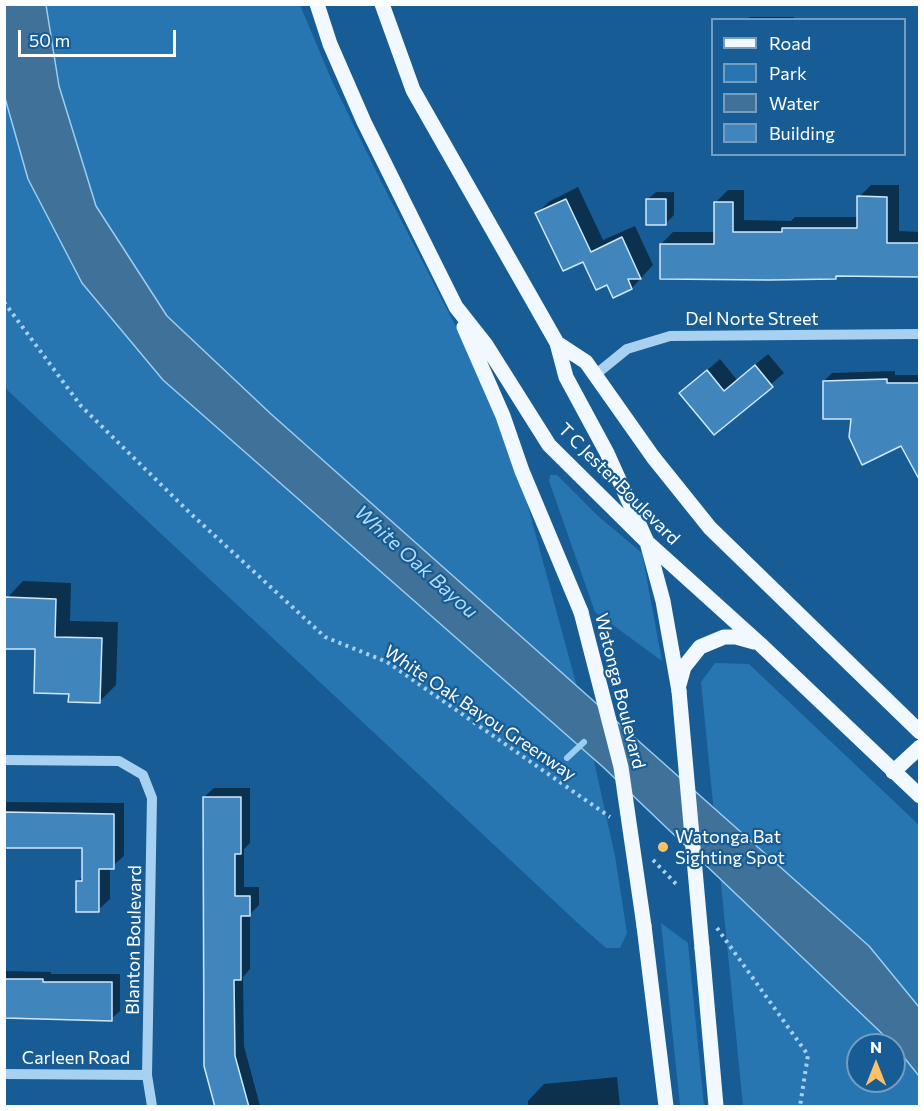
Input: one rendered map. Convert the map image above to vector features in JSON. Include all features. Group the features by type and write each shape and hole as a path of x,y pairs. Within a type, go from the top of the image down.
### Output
{"main road":[{"name":"T C Jester Boulevard","path":"316,4 330,44 364,122 456,307 486,345 549,445 647,542 760,644 920,796"},
{"name":"T C Jester Boulevard","path":"382,4 413,90 557,344 586,362 653,457 710,528 920,732"},
{"name":"Watonga Boulevard","path":"456,307 503,416 522,471 581,612 621,767 644,926 666,1107"},
{"path":"557,344 566,378 607,453 647,542 663,600 679,691 716,1107"},
{"path":"679,691 684,667 700,647 711,641 736,637 760,644"},
{"path":"894,772 920,747"}],"street":[{"name":"Del Norte Street","path":"595,375 627,349 670,336 920,334"},
{"name":"Blanton Boulevard","path":"4,760 119,761 143,775 152,798 153,808 147,1075 153,1107"},
{"name":"Carleen Road","path":"4,1074 147,1075"}],"path":[{"name":"White Oak Bayou Greenway","path":"4,302 81,406 190,513 326,637 387,662 617,822"},
{"path":"648,855 687,896"},
{"path":"711,921 726,937 808,1055 800,1107"}],"green space":[{"path":"4,5 300,5 332,81 485,383 523,488 580,698 615,856 627,933 620,948 606,948 583,928 5,388"},
{"path":"550,475 557,475 598,516 642,553 662,661 595,612 549,481"},
{"path":"715,663 749,664 919,825 919,1106 743,1106 701,682"},
{"path":"661,923 688,943 704,1106 680,1106"}],"water":[{"name":"White Oak Bayou","path":"5,5 46,5 59,86 96,206 167,316 271,414 869,946 919,1007 919,1076 906,1060 906,1033 881,1033 603,767 163,380 82,283 28,179 5,98"}],"building":[{"path":"857,196 887,197 887,243 920,243 920,277 836,276 836,279 769,280 660,279 660,244 714,244 714,202 733,202 733,232 782,232 782,228 857,228"},
{"path":"566,199 591,252 622,237 641,279 628,279 632,289 613,298 607,285 596,290 583,262 563,271 535,213"},
{"path":"646,199 666,199 666,225 646,225"},
{"path":"755,365 773,387 714,435 679,393 707,370 724,391"},
{"path":"887,379 887,383 920,383 920,481 901,446 862,465 849,437 851,419 823,419 823,381"},
{"path":"5,597 56,599 55,637 102,638 100,703 68,702 69,694 34,693 35,649 4,649"},
{"path":"203,797 241,797 241,854 235,854 235,896 250,896 250,916 241,916 241,980 234,980 235,1056 249,1107 215,1107 204,1066"},
{"path":"4,812 114,814 114,869 99,869 99,912 76,912 76,881 82,881 82,848 4,848"},
{"path":"4,979 43,979 43,982 112,982 112,1021 4,1018"}],"waterway":[{"path":"567,758 584,742"}],"place":[{"name":"Watonga Bat Sighting Spot","path":"663,847"}]}
